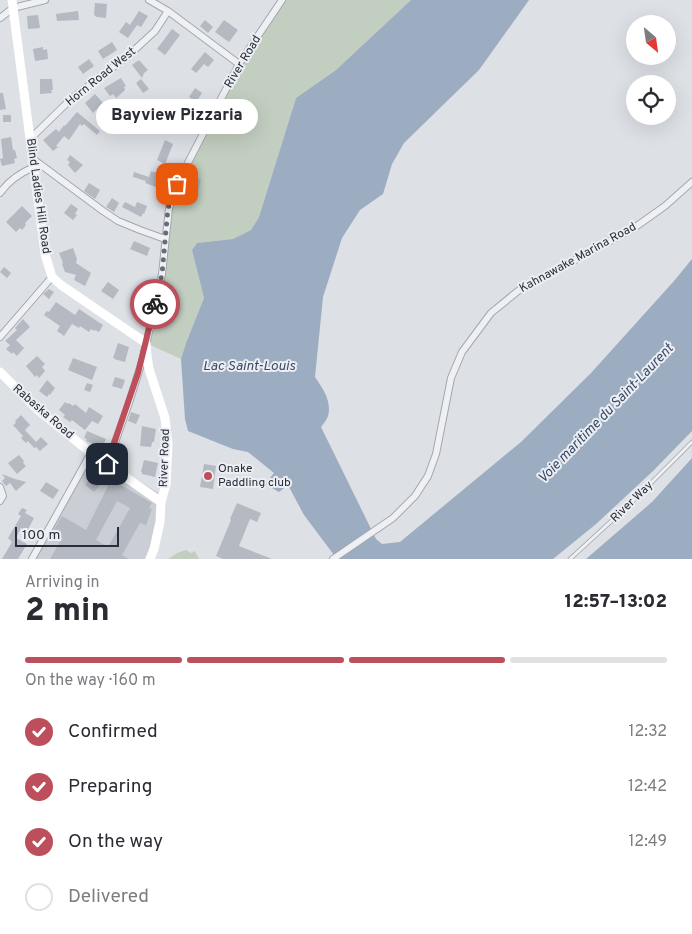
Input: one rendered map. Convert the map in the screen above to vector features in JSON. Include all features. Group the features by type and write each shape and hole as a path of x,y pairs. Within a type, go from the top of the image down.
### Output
{"street":[{"path":"0,18 13,4 45,0"},
{"path":"149,0 168,11 239,64"},
{"name":"River Road","path":"150,559 154,550 160,522 166,484 168,444 167,426 149,369 146,343 162,274 168,208 177,184 239,64 282,0"},
{"name":"Blind Ladies Hill Road","path":"13,4 46,254 52,277"},
{"name":"Horn Road West","path":"30,139 70,100 129,55 155,31 168,11"},
{"path":"0,193 10,180 34,163 118,221 165,239"},
{"name":"Kahnawake Marina Road","path":"332,559 393,518 414,496 428,476 436,454 451,378 462,352 491,314 518,291 634,228 665,206 692,182"},
{"path":"0,337 52,277 146,343 129,403 107,464"},
{"name":"Rabaska Road","path":"0,372 38,410 91,453 162,502"},
{"path":"32,559 91,453"},
{"path":"0,487 3,496 0,501"}],"lane":[{"name":"River Way","path":"570,559 631,503 692,442"}],"shaded area":[{"path":"91,452 162,495 149,551 145,559 34,559"}],"green space":[{"path":"282,0 411,0 336,70 296,98 259,217 251,230 233,239 197,243 192,250 204,298 181,359 146,343 162,274 169,208 239,64"},
{"path":"186,550 191,553 195,551 199,559 168,559 177,553"}],"water":[{"name":"Lac Saint-Louis","path":"411,0 529,0 479,70 404,143 392,164 383,194 360,210 342,238 323,297 315,377 326,395 329,411 328,417 321,427 376,539 382,544 400,542 521,442 591,373 692,259 692,431 653,471 596,524 553,559 337,559 304,515 288,485 279,492 265,484 274,473 248,452 233,449 188,431 185,419 181,359 204,298 192,250 197,243 233,239 251,230 259,217 296,98 336,70"},
{"path":"692,458 692,559 586,559 652,502"}],"building":[{"path":"95,3 107,4 106,18 94,15"},
{"path":"78,11 79,20 57,21 56,14"},
{"path":"139,11 148,16 141,27 137,25 128,38 119,32 126,22 130,25"},
{"path":"38,15 40,28 28,29 27,16"},
{"path":"205,20 213,27 208,33 200,26"},
{"path":"224,20 238,30 229,42 215,32"},
{"path":"172,29 180,35 165,55 157,49"},
{"path":"112,42 117,50 103,59 98,51"},
{"path":"43,47 43,50 47,49 48,59 35,61 33,49"},
{"path":"205,52 214,60 208,67 204,64 196,73 191,69"},
{"path":"89,59 94,66 83,74 78,67"},
{"path":"139,60 148,70 142,78 132,65"},
{"path":"121,78 126,86 124,87 125,90 116,98 113,94 110,96 104,88"},
{"path":"40,79 52,79 52,93 40,94"},
{"path":"141,79 149,89 143,93 136,83"},
{"path":"195,88 202,93 196,102 189,97"},
{"path":"0,93 3,93 6,109 0,110"},
{"path":"95,94 103,103 93,113 85,103"},
{"path":"178,102 186,108 175,126 166,120"},
{"path":"77,112 100,131 97,135 84,124 82,126 80,124 69,140 64,136 56,146 58,147 53,151 43,140 56,129 59,132"},
{"path":"3,115 11,115 11,122 3,122"},
{"path":"11,137 13,150 15,150 17,158 14,159 15,163 2,166 0,159 3,158 1,139"},
{"path":"165,140 173,144 165,164 157,160"},
{"path":"70,155 83,165 75,173 68,165 70,162 67,160"},
{"path":"151,171 160,174 156,187 145,183 146,181 133,177 134,172 149,177"},
{"path":"188,174 201,180 198,190 182,186"},
{"path":"89,183 100,190 95,199 84,191"},
{"path":"112,198 119,203 114,212 106,207"},
{"path":"125,202 135,207 137,202 147,206 144,214 141,217 122,207"},
{"path":"71,204 78,209 75,214 77,215 73,220 64,213"},
{"path":"22,206 32,216 25,223 26,225 22,230 20,228 16,232 6,222"},
{"path":"134,241 150,248 147,256 130,249"},
{"path":"73,248 77,259 76,263 91,273 85,286 74,280 76,275 65,272 62,264 59,253"},
{"path":"4,267 11,273 7,278 0,272"},
{"path":"108,282 119,290 113,299 101,291"},
{"path":"141,284 149,288 144,303 134,299"},
{"path":"49,289 54,292 49,299 43,294"},
{"path":"56,302 75,315 79,309 103,325 99,332 91,329 89,332 80,326 79,328 72,324 64,336 57,331 60,326 44,315 47,311 49,312"},
{"path":"23,319 30,327 16,340 24,348 17,356 6,349 10,345 5,341 17,330 15,328"},
{"path":"118,343 129,347 125,362 113,358"},
{"path":"37,356 45,364 42,367 45,371 39,378 37,375 35,377 26,366"},
{"path":"73,358 97,367 92,380 68,370"},
{"path":"115,377 125,380 122,389 112,386"},
{"path":"47,380 55,388 47,397 39,391"},
{"path":"87,383 93,385 90,392 84,390"},
{"path":"65,402 73,406 75,404 86,413 89,407 103,416 98,424 92,421 85,430 72,420 70,422 63,417 65,415 59,410"},
{"path":"131,412 140,415 136,424 128,421"},
{"path":"21,415 30,425 25,430 36,442 41,437 48,444 40,451 36,447 34,448 28,441 26,443 21,438 23,436 13,425"},
{"path":"142,426 156,429 154,442 152,442 151,447 140,446"},
{"path":"87,431 106,439 102,448 86,441 87,439 84,438"},
{"path":"19,455 26,466 17,474 8,463"},
{"path":"144,460 158,463 155,477 142,474"},
{"name":"Onake Paddling club","path":"204,464 216,466 213,489 200,487"},
{"path":"2,474 26,482 16,491 10,483 6,486 2,481 5,478"},
{"path":"93,474 103,481 94,492 85,485"},
{"path":"114,481 152,503 149,508 152,509 146,525 140,523 122,555 129,559 50,559 62,538 55,534 58,531 54,529 62,516 86,530 109,484 112,486","holes":["117,501 130,508 108,547 96,540"]},
{"path":"46,482 59,490 53,499 40,491"},
{"path":"237,503 261,513 257,522 250,519 239,546 272,559 223,559 216,556"},
{"path":"22,508 27,510 25,513 34,518 27,531 21,528 16,538 27,544 18,559 2,559 12,542 8,538 21,516 18,514"}],"way so far":[{"path":"155,304 162,274 168,208 177,184"}],"place":[{"name":"Bayview Pizzaria","path":"177,184"},
{"name":"Onake Paddling club","path":"208,476"}],"route":[{"path":"107,464 143,358 155,304"}],"water label":[{"name":"Voie maritime du Saint-Laurent","path":"606,414"}]}
